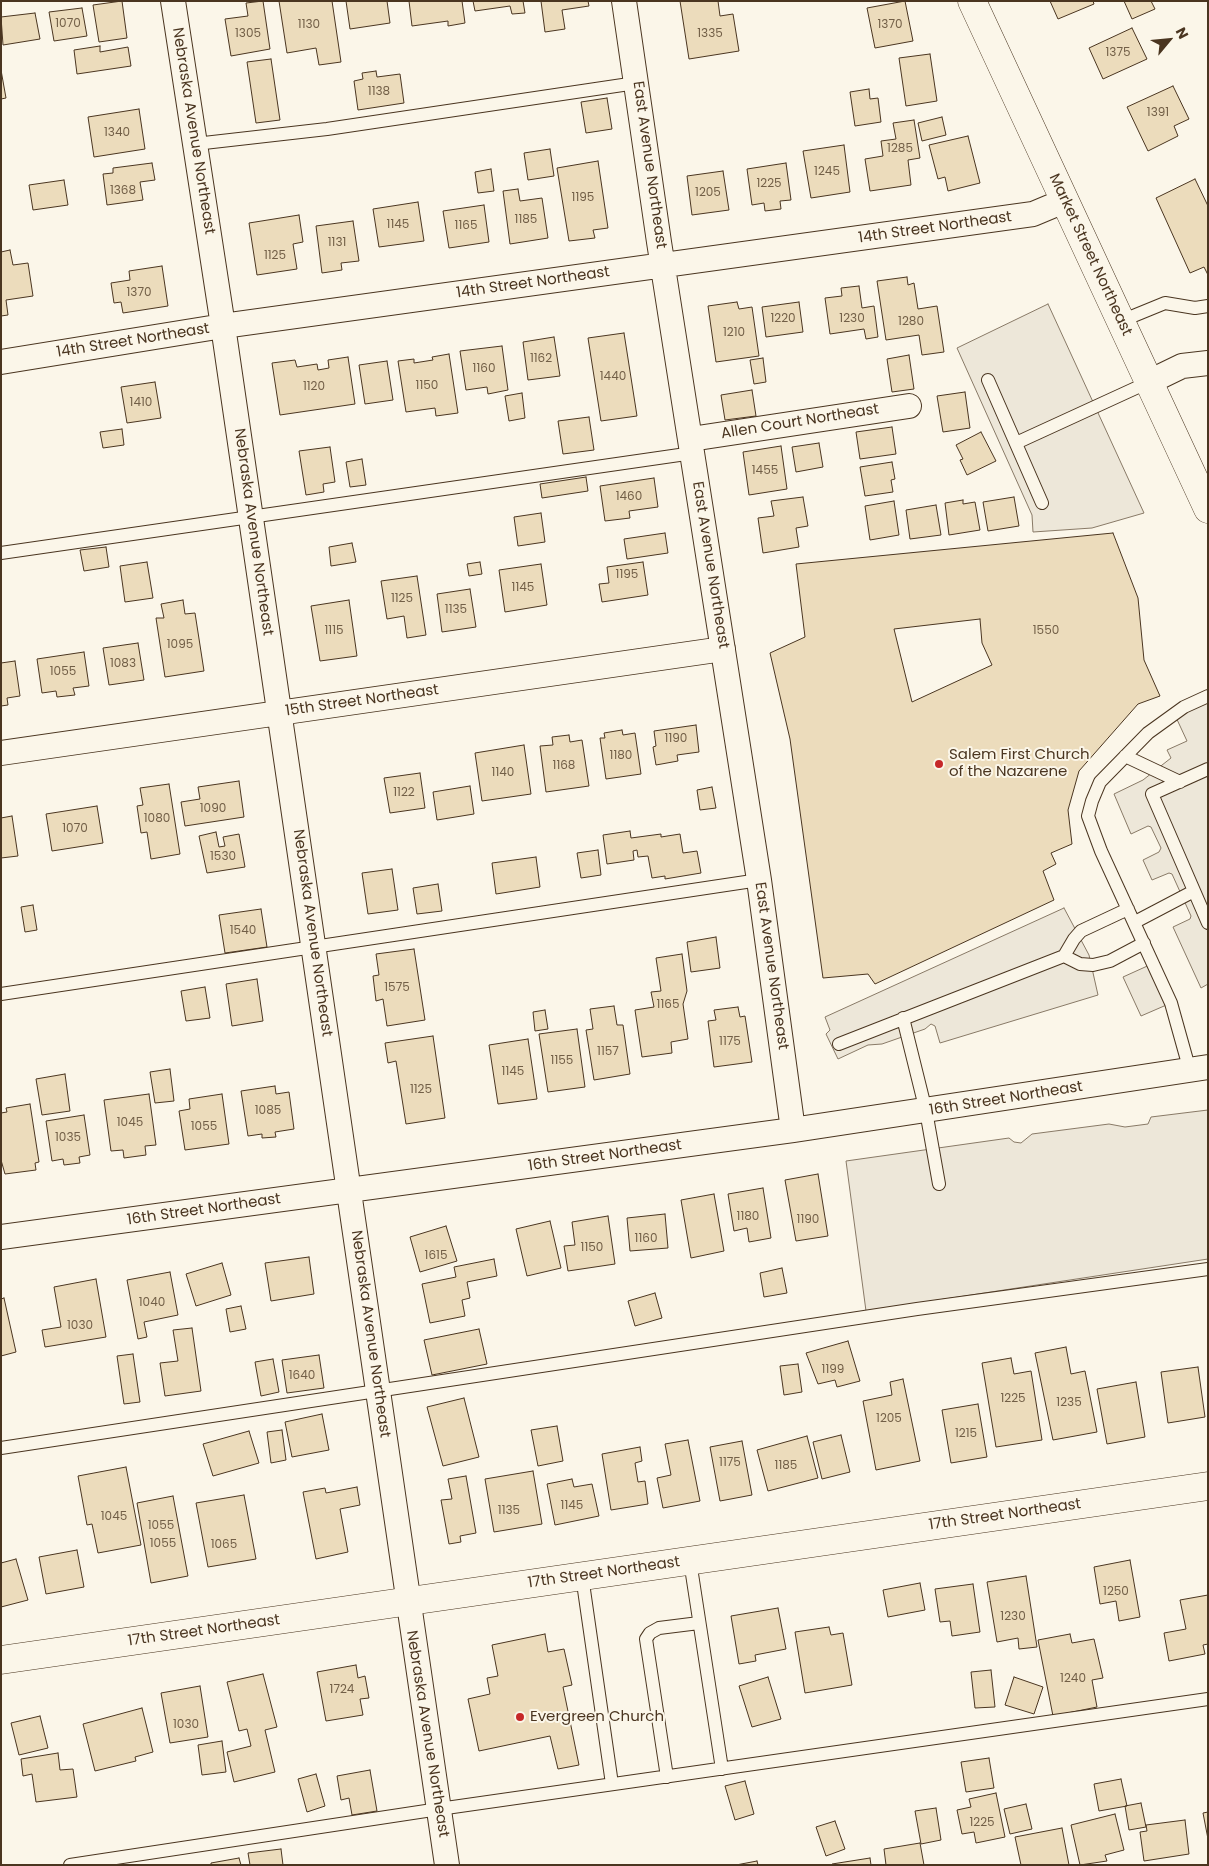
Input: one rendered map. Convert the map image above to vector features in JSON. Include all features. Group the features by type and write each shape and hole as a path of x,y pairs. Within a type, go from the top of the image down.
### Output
{"main road":[{"name":"Market Street Northeast","path":"972,1 1208,509"},
{"name":"17th Street Northeast","path":"1,1660 1208,1486"}],"street":[{"name":"Nebraska Avenue Northeast","path":"173,1 224,326 407,1602 447,1865"},
{"name":"East Avenue Northeast","path":"624,1 759,880 793,1130"},
{"name":"14th Street Northeast","path":"1,362 224,326 1033,214 1064,201"},
{"path":"1149,382 1182,366 1208,363"},
{"name":"Allen Court Northeast","path":"692,446 909,406"},
{"name":"15th Street Northeast","path":"1,753 723,649"},
{"name":"16th Street Northeast","path":"1,1238 793,1130 1199,1069"}],"lane":[{"path":"195,144 328,128 636,83"},
{"path":"1121,321 1165,303 1195,308 1208,306"},
{"path":"988,380 1042,503"},
{"path":"1016,443 1149,382"},
{"path":"1,553 251,516 692,446"},
{"path":"1199,1069 1135,922 1101,851 1088,816 1100,782 1148,733 1174,713 1208,696"},
{"path":"1125,756 1180,782"},
{"path":"1208,769 1152,794 1208,923"},
{"path":"1,994 759,880"},
{"path":"1135,922 1194,891"},
{"path":"838,1044 1064,956 1074,939 1081,932 1128,909"},
{"path":"1064,956 1080,964 1094,965 1110,961 1144,943"},
{"path":"903,1018 926,1111 939,1184"},
{"path":"1,1448 378,1392 890,1312 1208,1269"},
{"path":"690,1560 722,1769"},
{"path":"582,1576 612,1784"},
{"path":"667,1777 646,1639 650,1633 659,1628 699,1623"},
{"path":"70,1865 438,1809 1208,1699"}],"shaded area":[{"path":"1048,304 1144,513 1092,528 1033,532 1032,515 957,348"},
{"path":"1208,696 1208,984 1201,988 1173,927 1190,919 1191,916 1172,874 1169,873 1152,880 1143,860 1159,852 1161,848 1151,827 1148,826 1131,834 1114,794 1143,780 1171,758 1167,750 1187,741 1174,713"},
{"path":"1064,908 1089,955 1098,995 940,1043 935,1026 931,1024 925,1029 882,1044 868,1045 838,1059 826,1034 830,1030 825,1017"},
{"path":"1154,963 1171,1003 1141,1016 1123,977"},
{"path":"1208,1110 1208,1259 866,1311 846,1161 1009,1138 1014,1142 1021,1143 1032,1134 1109,1124 1125,1127 1148,1124 1151,1117"}],"building":[{"path":"122,1 127,38 99,42 93,5"},
{"path":"263,1 270,49 231,56 225,19 248,16 246,3"},
{"path":"279,1 332,1 341,62 319,65 316,48 287,53"},
{"path":"346,1 387,1 390,23 350,29"},
{"path":"409,1 462,1 465,23 448,26 448,21 412,26"},
{"path":"473,1 523,1 525,13 512,14 510,6 475,11"},
{"path":"541,1 588,1 589,6 562,10 565,29 545,32"},
{"path":"680,1 718,1 720,16 733,14 739,51 689,59"},
{"path":"905,1 913,41 875,48 867,8"},
{"path":"1050,1 1093,1 1094,4 1058,19"},
{"path":"1124,1 1151,1 1155,9 1132,19"},
{"path":"82,8 87,36 54,41 49,12"},
{"path":"35,13 40,39 3,45 1,17"},
{"path":"1132,28 1147,59 1103,79 1089,48"},
{"path":"100,46 100,52 128,47 131,66 77,74 74,50"},
{"path":"930,54 937,101 906,106 899,58"},
{"path":"271,59 280,120 256,123 247,62"},
{"path":"1,70 6,98 1,99"},
{"path":"376,71 377,77 400,74 404,103 358,110 354,81 363,79 362,73"},
{"path":"1173,86 1189,119 1174,126 1178,136 1148,151 1127,107"},
{"path":"869,89 870,99 878,98 881,122 855,126 850,92"},
{"path":"607,98 612,129 586,133 581,102"},
{"path":"139,109 145,149 94,157 88,117"},
{"path":"942,117 946,135 922,141 918,123"},
{"path":"914,120 920,158 908,160 911,185 870,191 865,159 883,156 881,141 896,139 893,123"},
{"path":"968,136 980,183 948,191 945,177 938,179 929,145"},
{"path":"844,145 850,192 811,198 803,151"},
{"path":"550,149 554,176 528,180 524,153"},
{"path":"598,161 608,228 593,230 595,238 569,241 557,168"},
{"path":"152,163 155,180 140,182 143,200 107,205 103,174 113,173 113,168"},
{"path":"786,163 791,200 780,201 781,209 765,211 764,203 752,205 747,169"},
{"path":"491,169 494,191 478,193 475,172"},
{"path":"723,171 729,210 692,215 687,176"},
{"path":"1195,179 1208,206 1208,275 1204,267 1190,273 1156,198"},
{"path":"64,180 68,205 33,210 29,185"},
{"path":"518,189 520,201 542,198 548,238 510,244 503,191"},
{"path":"418,202 424,241 379,247 373,209"},
{"path":"484,205 489,242 449,248 443,211"},
{"path":"299,215 303,242 293,244 297,269 257,275 249,223"},
{"path":"353,221 359,261 341,263 342,270 322,273 316,226"},
{"path":"10,250 13,265 28,263 33,296 6,300 8,315 1,316 1,252"},
{"path":"162,266 168,306 123,313 121,302 114,303 111,283 130,280 129,271"},
{"path":"907,277 908,285 914,283 918,309 937,306 944,352 922,355 919,335 886,340 877,281"},
{"path":"859,286 862,308 874,306 878,337 866,339 864,329 830,334 825,298 842,296 841,288"},
{"path":"737,302 739,309 752,307 759,356 716,362 708,306"},
{"path":"799,302 803,332 766,337 762,307"},
{"path":"624,333 637,416 601,421 588,338"},
{"path":"554,337 560,376 528,380 523,342"},
{"path":"502,346 508,390 488,394 487,387 466,390 460,351"},
{"path":"449,354 458,413 436,416 435,408 406,412 398,361 414,359 414,363 433,360 432,357"},
{"path":"909,355 914,389 892,392 887,359"},
{"path":"348,357 355,404 280,415 272,363 295,360 297,367 317,364 318,370 329,368 328,360"},
{"path":"763,358 766,382 754,384 750,360"},
{"path":"387,361 393,400 365,404 359,365"},
{"path":"155,382 161,418 127,423 121,387"},
{"path":"752,390 756,416 725,420 721,395"},
{"path":"965,392 970,428 943,432 937,396"},
{"path":"522,393 525,418 509,421 505,396"},
{"path":"589,417 594,450 563,454 558,421"},
{"path":"892,427 896,454 860,459 856,432"},
{"path":"122,429 124,445 103,448 100,432"},
{"path":"981,432 996,461 967,475 960,460 963,459 956,445"},
{"path":"819,443 823,467 796,472 792,447"},
{"path":"781,446 787,489 749,495 743,452"},
{"path":"330,447 335,482 323,484 324,492 306,495 299,451"},
{"path":"362,459 366,485 350,487 346,462"},
{"path":"892,462 895,479 891,480 893,492 865,496 860,467"},
{"path":"586,477 588,491 542,498 540,484"},
{"path":"654,478 658,507 629,511 630,518 605,521 600,486"},
{"path":"803,497 808,526 796,528 799,547 763,553 758,518 774,516 771,501"},
{"path":"1014,497 1019,526 988,531 983,502"},
{"path":"963,500 963,504 975,502 980,530 949,535 945,503"},
{"path":"894,501 899,535 870,540 865,506"},
{"path":"936,505 941,535 910,539 906,510"},
{"path":"541,513 545,542 518,546 514,517"},
{"path":"665,533 668,553 627,559 624,539"},
{"name":"Salem First Church of the Nazarene","path":"1113,533 1138,598 1144,660 1160,696 1138,704 1079,771 1068,810 1072,844 1051,853 1056,864 1043,871 1054,900 875,984 868,974 823,978 790,739 770,653 805,637 796,564","holes":["980,619 982,643 992,665 912,702 894,629"]},
{"path":"352,543 356,562 331,566 329,547"},
{"path":"106,547 109,567 84,571 80,550"},
{"path":"147,562 153,598 125,602 120,566"},
{"path":"480,562 482,574 469,576 467,564"},
{"path":"643,562 648,595 602,602 599,584 609,583 607,567"},
{"path":"541,564 547,605 505,612 499,570"},
{"path":"417,576 426,635 407,638 404,616 387,619 381,581"},
{"path":"470,589 476,627 442,632 437,594"},
{"path":"183,600 185,614 195,613 204,671 165,677 156,618 164,618 161,604"},
{"path":"349,600 357,656 320,661 311,606"},
{"path":"138,643 144,680 109,685 103,648"},
{"path":"84,652 89,686 73,688 75,695 57,697 56,691 42,693 37,659"},
{"path":"15,661 20,696 7,698 8,705 1,706 1,663"},
{"path":"696,725 699,752 677,755 678,761 656,765 653,747 656,746 654,731"},
{"path":"622,730 623,735 635,733 641,774 606,779 600,738 605,738 604,733"},
{"path":"569,735 570,742 582,740 589,786 546,792 540,746 553,745 552,737"},
{"path":"524,745 531,794 482,801 475,753"},
{"path":"420,773 425,808 390,813 384,778"},
{"path":"239,781 244,817 185,826 181,802 200,799 198,787"},
{"path":"169,784 180,854 151,859 147,832 141,833 137,806 143,805 140,788"},
{"path":"470,786 474,814 437,820 433,792"},
{"path":"712,787 716,808 700,810 697,790"},
{"path":"97,806 103,843 52,851 46,814"},
{"path":"12,816 18,856 1,858 1,818"},
{"path":"630,831 631,838 661,834 661,837 680,834 683,853 697,851 701,873 665,879 665,876 652,878 648,856 638,857 637,850 633,851 634,860 607,864 603,835"},
{"path":"216,832 219,847 225,846 223,837 239,834 245,867 207,873 199,836"},
{"path":"598,850 601,875 581,878 577,853"},
{"path":"536,857 540,887 496,894 492,863"},
{"path":"392,869 398,910 368,914 362,873"},
{"path":"438,884 442,911 417,914 413,888"},
{"path":"33,905 37,930 25,932 21,907"},
{"path":"261,909 267,947 225,953 219,915"},
{"path":"716,937 720,968 691,972 687,942"},
{"path":"414,949 425,1020 387,1026 383,999 376,1001 373,976 379,975 376,954"},
{"path":"682,954 687,991 683,1004 688,1039 671,1042 672,1053 642,1057 635,1010 654,1007 651,992 661,991 656,958"},
{"path":"257,979 263,1021 232,1026 226,984"},
{"path":"205,987 210,1018 186,1021 181,991"},
{"path":"614,1006 617,1025 623,1025 630,1074 594,1080 586,1030 593,1029 590,1009"},
{"path":"738,1007 740,1017 745,1016 752,1062 714,1067 708,1021 716,1020 714,1010"},
{"path":"545,1010 548,1029 535,1031 533,1012"},
{"path":"577,1029 585,1087 548,1092 539,1034"},
{"path":"433,1036 445,1118 406,1124 396,1061 388,1063 385,1043"},
{"path":"528,1039 537,1099 498,1104 489,1045"},
{"path":"170,1069 174,1101 155,1103 150,1072"},
{"path":"65,1074 70,1111 42,1115 36,1079"},
{"path":"275,1086 276,1094 289,1092 294,1129 275,1132 276,1137 262,1138 262,1134 248,1136 241,1091"},
{"path":"149,1094 156,1145 145,1146 146,1155 124,1158 123,1150 111,1151 104,1100"},
{"path":"222,1094 229,1144 185,1150 179,1111 190,1109 189,1099"},
{"path":"30,1104 39,1162 35,1163 36,1170 5,1174 1,1160 1,1113 7,1112 6,1108"},
{"path":"84,1115 90,1155 79,1157 80,1163 64,1165 63,1159 52,1161 46,1121"},
{"path":"818,1174 828,1236 796,1241 785,1180"},
{"path":"763,1188 771,1238 749,1242 747,1228 734,1231 728,1194"},
{"path":"714,1194 724,1251 691,1258 681,1200"},
{"path":"665,1214 668,1248 630,1251 627,1218"},
{"path":"608,1216 615,1264 568,1271 564,1246 575,1245 572,1222"},
{"path":"550,1221 561,1268 527,1276 516,1229"},
{"path":"446,1226 457,1261 420,1272 410,1237"},
{"path":"309,1257 314,1294 271,1301 265,1263"},
{"path":"494,1259 497,1276 467,1282 470,1298 462,1300 465,1316 430,1323 422,1284 456,1277 454,1267"},
{"path":"222,1263 231,1295 196,1306 186,1274"},
{"path":"782,1268 787,1293 764,1297 760,1273"},
{"path":"170,1272 178,1315 144,1322 147,1337 138,1339 127,1280"},
{"path":"96,1279 106,1337 45,1347 42,1330 61,1327 54,1287"},
{"path":"655,1293 662,1318 635,1326 628,1301"},
{"path":"4,1298 16,1352 1,1356 1,1299"},
{"path":"241,1306 246,1329 230,1332 226,1309"},
{"path":"192,1328 201,1391 165,1396 160,1363 178,1361 173,1330"},
{"path":"479,1329 487,1364 432,1375 424,1340"},
{"path":"848,1341 860,1381 837,1387 835,1380 818,1384 806,1353"},
{"path":"1066,1347 1071,1374 1085,1371 1097,1432 1053,1440 1035,1353"},
{"path":"133,1354 140,1402 124,1404 117,1356"},
{"path":"319,1355 324,1388 287,1393 282,1360"},
{"path":"1011,1358 1014,1374 1031,1371 1042,1440 996,1447 982,1363"},
{"path":"273,1359 279,1392 261,1396 255,1362"},
{"path":"798,1364 802,1392 784,1395 780,1366"},
{"path":"1198,1367 1205,1417 1168,1423 1161,1372"},
{"path":"903,1379 920,1461 876,1470 863,1401 892,1395 890,1382"},
{"path":"1136,1382 1145,1437 1107,1444 1097,1389"},
{"path":"464,1398 479,1457 443,1466 427,1407"},
{"path":"978,1404 987,1457 951,1463 942,1410"},
{"path":"322,1414 329,1450 292,1457 285,1422"},
{"path":"557,1426 563,1461 538,1466 531,1430"},
{"path":"282,1430 286,1460 271,1463 267,1432"},
{"path":"249,1431 259,1463 213,1476 203,1444"},
{"path":"841,1435 850,1472 822,1479 813,1442"},
{"path":"807,1436 818,1478 768,1491 757,1450"},
{"path":"688,1440 700,1501 663,1508 657,1478 671,1475 665,1444"},
{"path":"742,1441 752,1495 720,1501 710,1447"},
{"path":"640,1447 642,1461 635,1463 638,1482 645,1481 648,1504 611,1510 602,1454"},
{"path":"126,1467 141,1545 98,1553 92,1524 87,1525 78,1476"},
{"path":"533,1471 542,1524 494,1532 485,1479"},
{"path":"466,1476 476,1533 460,1536 461,1542 449,1544 441,1500 452,1499 448,1479"},
{"path":"572,1479 574,1487 592,1484 599,1516 555,1525 547,1484"},
{"path":"357,1487 360,1505 340,1509 348,1552 316,1559 303,1492 325,1488 326,1493"},
{"path":"244,1495 256,1559 208,1567 196,1503"},
{"path":"173,1496 188,1576 151,1583 137,1503"},
{"path":"77,1550 84,1587 46,1594 39,1557"},
{"path":"16,1559 28,1600 1,1607 1,1563"},
{"path":"1130,1560 1140,1617 1119,1621 1116,1601 1100,1604 1094,1567"},
{"path":"1026,1576 1037,1647 1019,1649 1018,1638 997,1642 987,1582"},
{"path":"920,1583 925,1610 888,1617 883,1590"},
{"path":"973,1584 980,1632 952,1636 950,1621 940,1622 935,1589"},
{"path":"1208,1595 1208,1644 1203,1645 1205,1654 1169,1661 1164,1633 1186,1629 1180,1600"},
{"path":"778,1608 786,1649 755,1655 756,1661 739,1664 731,1616"},
{"path":"829,1627 831,1635 843,1633 852,1685 805,1693 795,1632"},
{"name":"Evergreen Church","path":"545,1634 548,1652 564,1649 572,1685 563,1687 579,1765 558,1769 550,1736 479,1751 468,1699 490,1694 487,1678 498,1676 492,1645"},
{"path":"1070,1634 1072,1643 1094,1639 1103,1678 1092,1680 1097,1707 1053,1716 1038,1640"},
{"path":"356,1665 358,1678 365,1676 369,1698 360,1699 363,1715 326,1721 317,1672"},
{"path":"991,1670 995,1707 975,1708 971,1672"},
{"path":"263,1674 277,1727 265,1730 275,1772 234,1782 227,1752 251,1746 247,1729 239,1731 227,1682"},
{"path":"768,1677 781,1719 752,1727 739,1686"},
{"path":"1014,1677 1043,1687 1034,1714 1005,1705"},
{"path":"200,1686 208,1737 170,1743 161,1693"},
{"path":"142,1708 153,1752 135,1757 136,1761 95,1771 83,1724"},
{"path":"40,1716 48,1748 19,1755 11,1723"},
{"path":"222,1741 226,1772 202,1775 198,1745"},
{"path":"58,1753 60,1770 73,1769 77,1797 36,1802 32,1774 23,1776 21,1759"},
{"path":"989,1758 994,1788 966,1792 961,1762"},
{"path":"370,1770 377,1811 352,1815 349,1798 341,1800 337,1776"},
{"path":"316,1774 325,1806 307,1812 298,1779"},
{"path":"1121,1779 1127,1806 1099,1811 1094,1784"},
{"path":"745,1781 754,1814 735,1820 725,1786"},
{"path":"996,1793 1005,1837 976,1843 974,1832 962,1834 957,1810 971,1807 969,1799"},
{"path":"1141,1803 1146,1827 1129,1830 1125,1806"},
{"path":"1026,1804 1032,1829 1010,1834 1004,1809"},
{"path":"936,1808 941,1840 921,1844 915,1811"},
{"path":"1208,1812 1208,1839 1203,1813"},
{"path":"1115,1814 1124,1850 1105,1855 1107,1861 1080,1865 1071,1825"},
{"path":"1185,1820 1189,1854 1144,1861 1140,1832 1147,1831 1146,1825"},
{"path":"835,1821 845,1849 826,1856 816,1827"},
{"path":"1062,1828 1069,1865 1021,1865 1015,1837"},
{"path":"920,1843 924,1865 886,1865 884,1849"},
{"path":"281,1849 283,1865 250,1865 248,1853"},
{"path":"239,1858 241,1865 211,1865 211,1863"},
{"path":"870,1858 871,1865 832,1865 832,1864"},
{"path":"757,1861 758,1865 736,1865"}],"place":[{"name":"Salem First Church of the Nazarene","path":"939,764"},
{"name":"Evergreen Church","path":"520,1717"}]}
